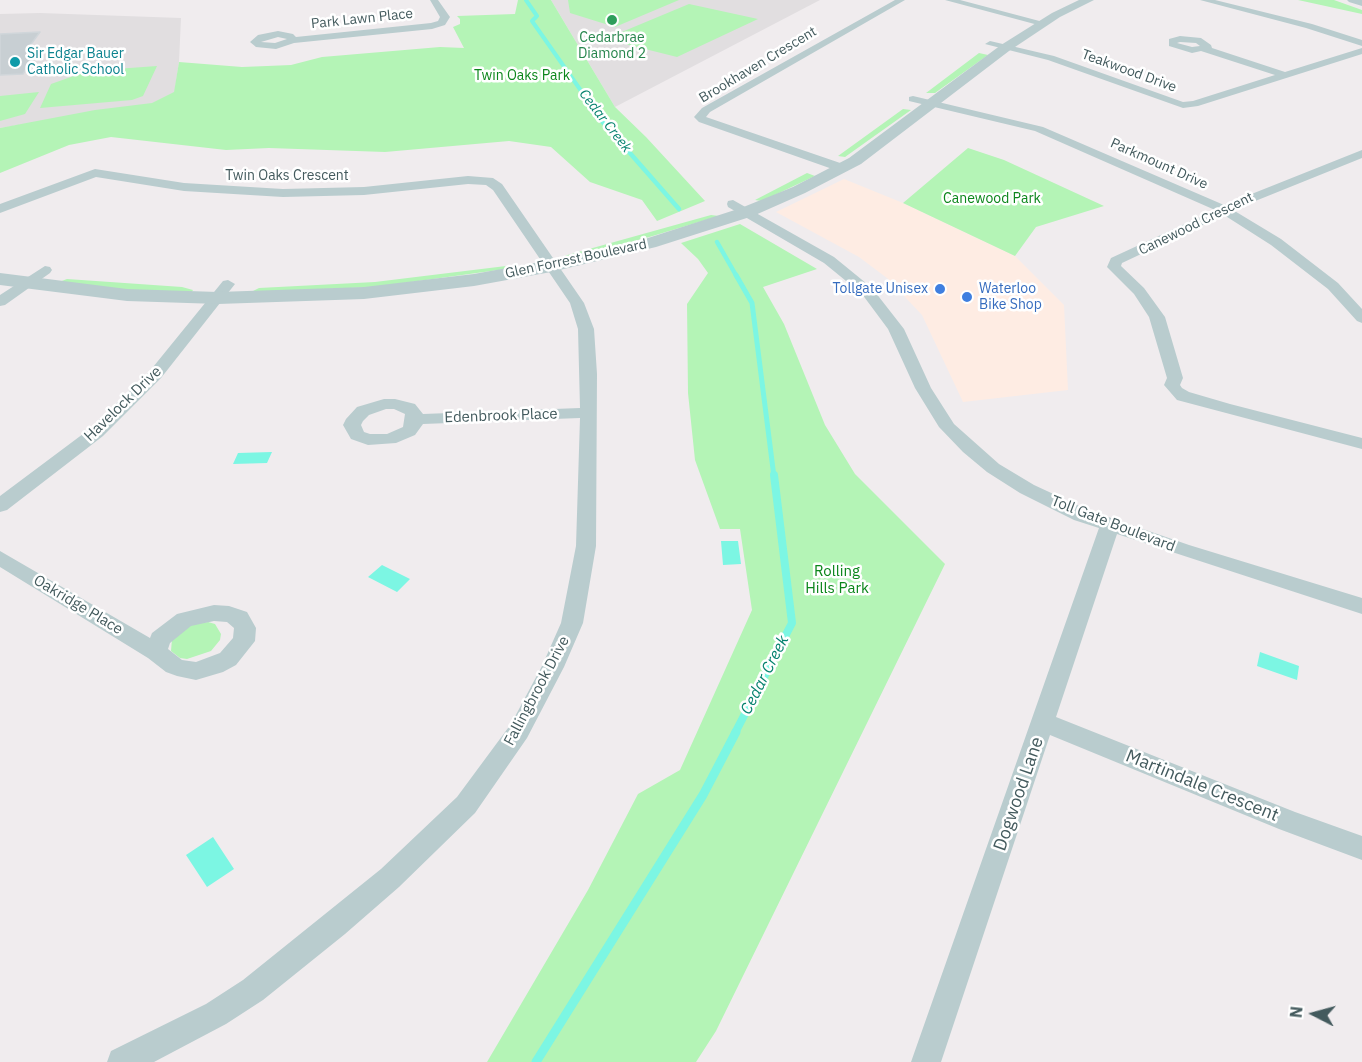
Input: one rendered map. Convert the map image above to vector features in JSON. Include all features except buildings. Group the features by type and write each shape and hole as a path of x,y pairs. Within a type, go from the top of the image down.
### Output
{"street":[{"name":"Park Lawn Place","path":"293,40 432,26 442,22 445,17 435,0"},
{"name":"Brookhaven Crescent","path":"842,168 703,120 700,117 706,110 901,0"},
{"path":"949,0 1042,23"},
{"path":"908,102 1025,19 1064,0"},
{"name":"Glen Forrest Boulevard","path":"0,262 111,278 290,297 375,292 474,280 548,260 650,243 740,208 799,190 855,161 1005,48 1042,23 1088,0"},
{"path":"1204,0 1309,26 1362,43"},
{"path":"1353,0 1362,3"},
{"name":"Teakwood Drive","path":"990,44 1078,67 1183,105 1199,103 1362,51"},
{"path":"1204,49 1285,75"},
{"name":"Parkmount Drive","path":"908,102 932,103 1039,129 1223,209 1276,242 1333,286 1359,311"},
{"name":"Glen Forrest Boulevard","path":"740,208 841,150"},
{"name":"Canewood Crescent","path":"1359,157 1223,209 1210,219 1116,261 1114,267 1139,291 1157,317 1175,378 1172,385 1183,396 1362,444"},
{"name":"Twin Oaks Crescent","path":"0,209 95,173 184,187 283,193 374,190 480,180 495,183 548,260"},
{"name":"Toll Gate Boulevard","path":"740,208 829,260 867,291 896,329 923,388 948,427 969,448 1027,489 1070,511 1110,525 1362,606"},
{"name":"Fallingbrook Drive","path":"122,1062 216,1014 253,990 390,878 466,805 519,731 553,667 572,622 586,546 589,375 584,320 577,303 548,260"},
{"path":"0,302 45,270"},
{"name":"Glen Forrest Boulevard","path":"0,279 127,295 223,291"},
{"name":"Havelock Drive","path":"0,506 97,432 155,375 223,291"},
{"name":"Edenbrook Place","path":"416,419 587,413"},
{"name":"Dogwood Lane","path":"926,1062 1110,525"},
{"name":"Oakridge Place","path":"0,558 156,652"},
{"name":"Martindale Crescent","path":"1044,722 1288,821 1362,848"}],"shaded area":[{"path":"551,0 820,0 615,107"},
{"path":"40,13 181,18 179,62 174,95 162,102 0,128 0,14"},
{"path":"844,179 903,203 1015,256 1064,305 1068,390 963,402 922,315 887,278 859,257 776,212"},
{"path":"272,452 267,463 233,464 238,453"},
{"path":"721,541 738,541 741,564 723,565"},
{"path":"382,565 410,579 397,592 368,577"},
{"path":"1260,652 1299,666 1297,680 1257,666"},
{"path":"213,837 234,869 207,887 186,855"}],"green space":[{"name":"Twin Oaks Park","path":"518,0 551,0 615,107 705,201 657,221 642,200 590,182 551,147 509,141 385,152 269,148 226,150 111,137 69,145 0,173 0,128 95,110 152,103 174,92 179,62 242,67 291,65 322,57 440,47 464,48 453,27 460,24 457,16 515,14"},
{"name":"Cedarbrae Diamond 2","path":"568,0 679,0 615,27 570,13"},
{"path":"1298,0 1334,0 1362,10 1362,14"},
{"path":"689,4 758,19 677,57 605,39"},
{"path":"979,53 988,55 935,93 926,93"},
{"path":"157,66 143,96 132,100 40,108 51,84 88,71"},
{"path":"39,92 25,114 0,121 0,96"},
{"path":"903,109 911,110 845,157 838,156"},
{"name":"Canewood Park","path":"968,148 1004,160 1104,206 1036,227 1015,256 903,203"},
{"path":"807,173 815,176 762,201 755,200"},
{"path":"711,215 719,216 646,238 569,257 564,256"},
{"name":"Rolling Hills Park","path":"740,224 817,269 763,287 784,324 825,425 855,474 945,564 716,1031 696,1062 487,1062 588,890 638,794 680,770 752,610 740,529 720,529 695,460 688,393 687,304 708,273 698,259 681,243"},
{"path":"506,266 513,268 375,287 251,292 259,288 375,282"},
{"path":"67,279 182,287 193,290 191,293 130,290 59,282"},
{"path":"208,622 215,624 221,634 220,640 211,651 187,659 180,658 171,651 172,639 192,624"}],"waterway":[{"name":"Cedar Creek","path":"526,0 537,16 532,21 603,122"},
{"name":"Cedar Creek","path":"601,120 679,209"},
{"name":"Cedar Creek","path":"717,242 737,277"},
{"name":"Cedar Creek","path":"736,275 752,303 774,477"},
{"name":"Cedar Creek","path":"735,733 792,623 774,475"},
{"name":"Cedar Creek","path":"536,1062 703,795 736,732"}],"place":[{"name":"Cedarbrae Diamond 2","path":"612,20"},
{"name":"Sir Edgar Bauer Catholic School","path":"15,62"},
{"name":"Tollgate Unisex","path":"940,289"},
{"name":"Waterloo Bike Shop","path":"967,297"}]}
